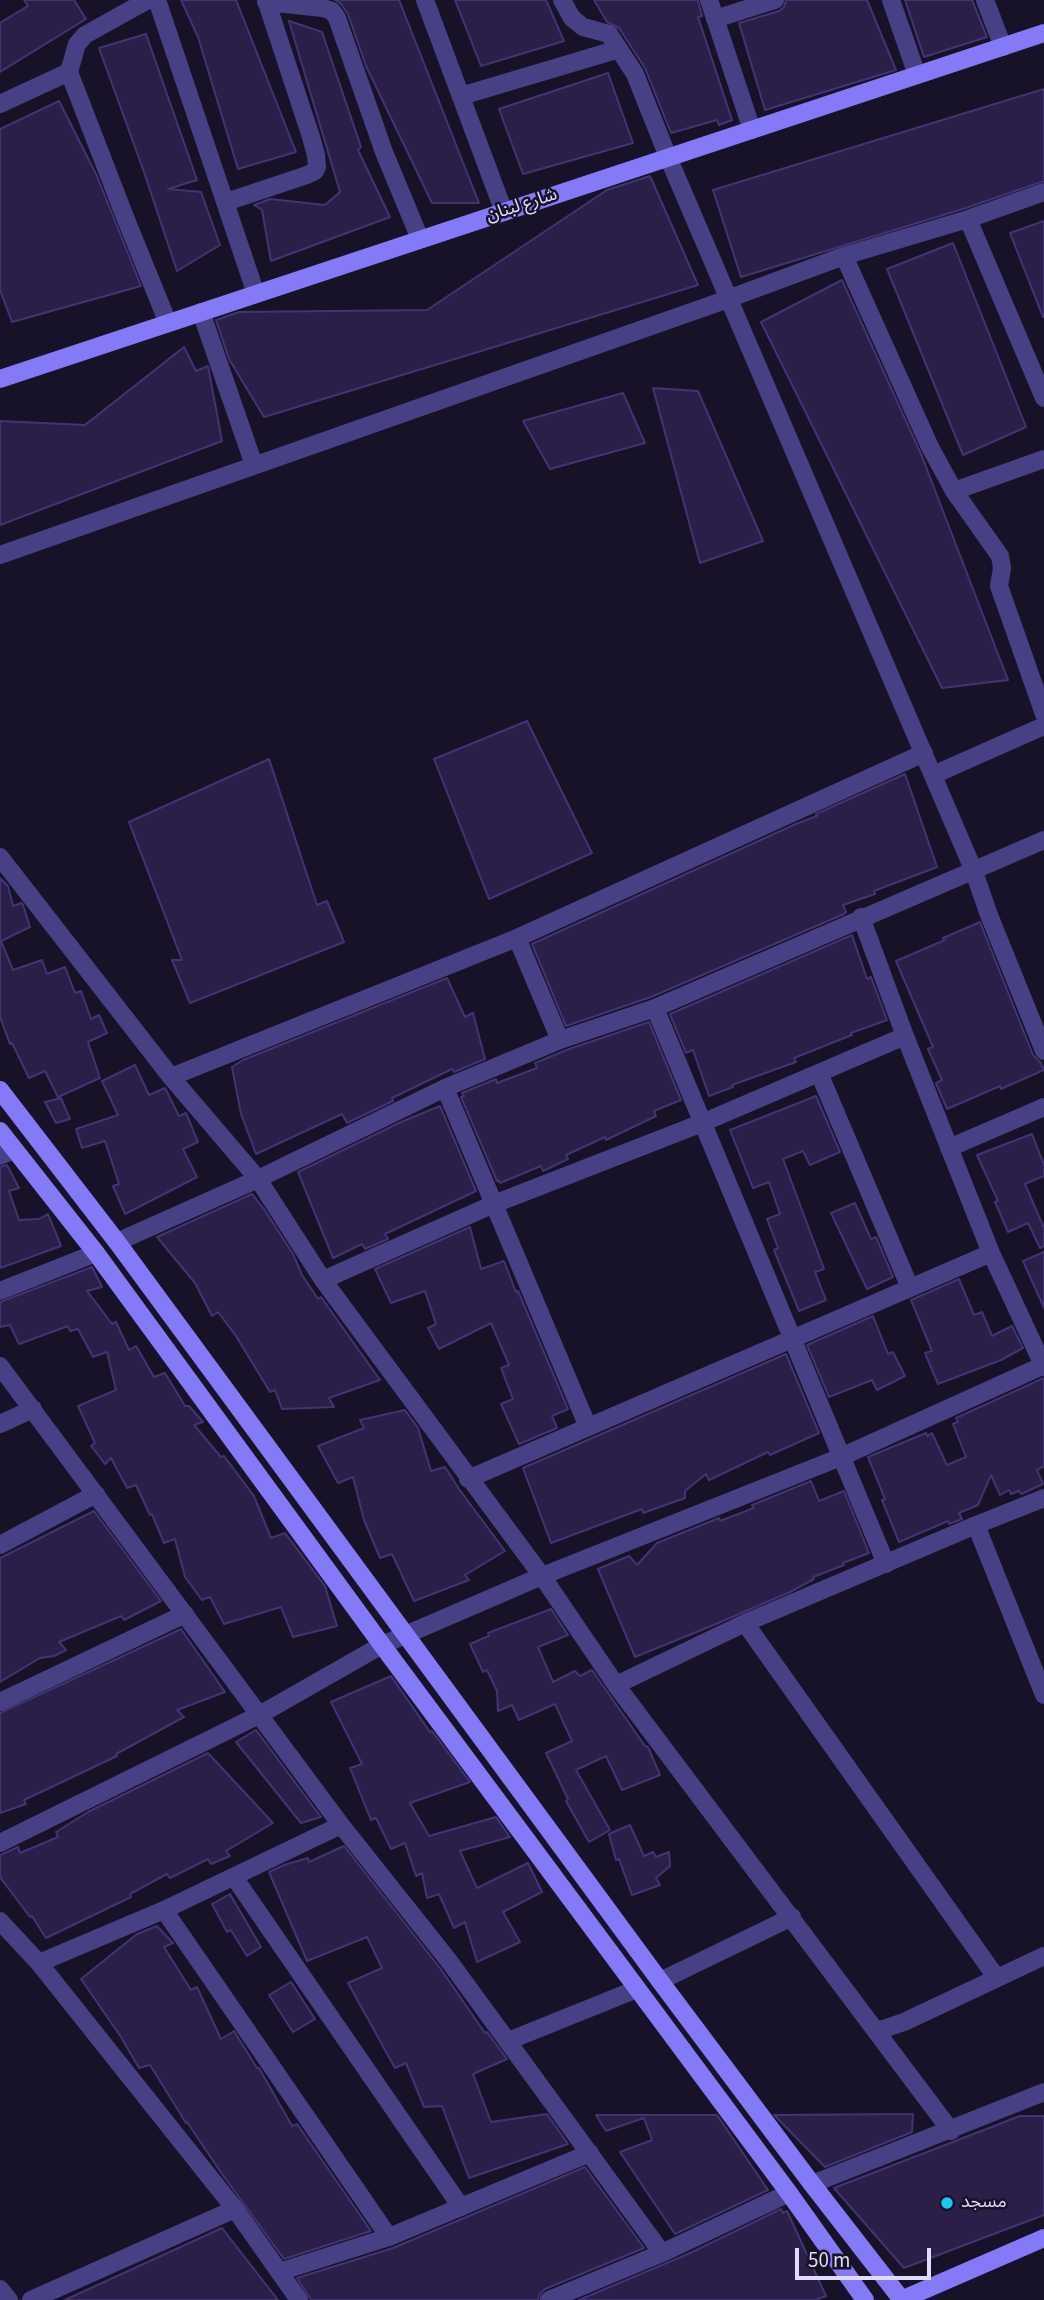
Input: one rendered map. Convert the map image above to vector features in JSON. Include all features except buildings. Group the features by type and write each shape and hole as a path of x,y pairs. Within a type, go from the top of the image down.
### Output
{"street":[{"path":"148,0 85,35 77,44 69,72 168,323"},
{"path":"157,0 256,294"},
{"path":"425,0 504,212"},
{"path":"562,0 572,18 590,31 609,34 635,74 668,157 973,869 1044,1051"},
{"path":"709,0 752,130"},
{"path":"715,19 775,0"},
{"path":"891,0 917,75"},
{"path":"985,0 1003,47"},
{"path":"226,202 315,171 317,167 313,146 266,1 323,8 332,11 337,18 384,152 420,239"},
{"name":"شارع لبنان","path":"0,379 1044,33"},
{"path":"461,96 619,48"},
{"path":"0,104 69,72"},
{"path":"0,555 844,256 968,219 1044,192"},
{"path":"968,219 1044,398"},
{"path":"844,256 930,447 954,491 1000,556 1002,568 999,586 1044,714"},
{"path":"201,312 254,465"},
{"path":"954,491 1044,458"},
{"path":"933,775 1044,726"},
{"path":"171,1077 517,938 924,753"},
{"path":"117,1242 445,1088 560,1040 654,1008 1044,840"},
{"path":"0,857 171,1077 258,1178 323,1280 542,1576 616,1685 951,2131"},
{"path":"0,1843 261,1714 382,1645 542,1576 841,1457 1044,1365 991,1253 861,918"},
{"path":"517,938 560,1040"},
{"path":"654,1008 886,1564"},
{"path":"323,1280 494,1203 702,1124 905,1036"},
{"path":"819,1073 910,1287"},
{"path":"445,1088 588,1427"},
{"path":"0,1090 117,1242 660,1981 901,2300 1044,2238"},
{"path":"949,1148 1044,1107"},
{"path":"0,1131 7,1153 96,1253 865,2300"},
{"path":"0,1291 96,1253"},
{"path":"468,1479 991,1253"},
{"path":"0,1366 341,1825 449,1961 662,2253"},
{"path":"0,1424 33,1409"},
{"path":"0,1545 96,1494"},
{"path":"616,1685 745,1623 1044,1498"},
{"path":"976,1525 1044,1695"},
{"path":"0,1702 186,1614"},
{"path":"745,1623 996,1977"},
{"path":"39,1963 164,1910 341,1825"},
{"path":"234,1877 461,2207"},
{"path":"164,1910 389,2237"},
{"path":"660,1981 792,1917"},
{"path":"0,1921 39,1963 235,2209 299,2300"},
{"path":"877,2031 904,2022 1044,1956"},
{"path":"508,2041 637,1989"},
{"path":"812,2185 1044,2092"},
{"path":"279,2272 389,2237 590,2153"},
{"path":"549,2300 662,2253 789,2193"},
{"path":"31,2300 235,2209"},
{"path":"0,2289 9,2300"}],"place":[{"name":"مسجد","path":"947,2203"}]}
